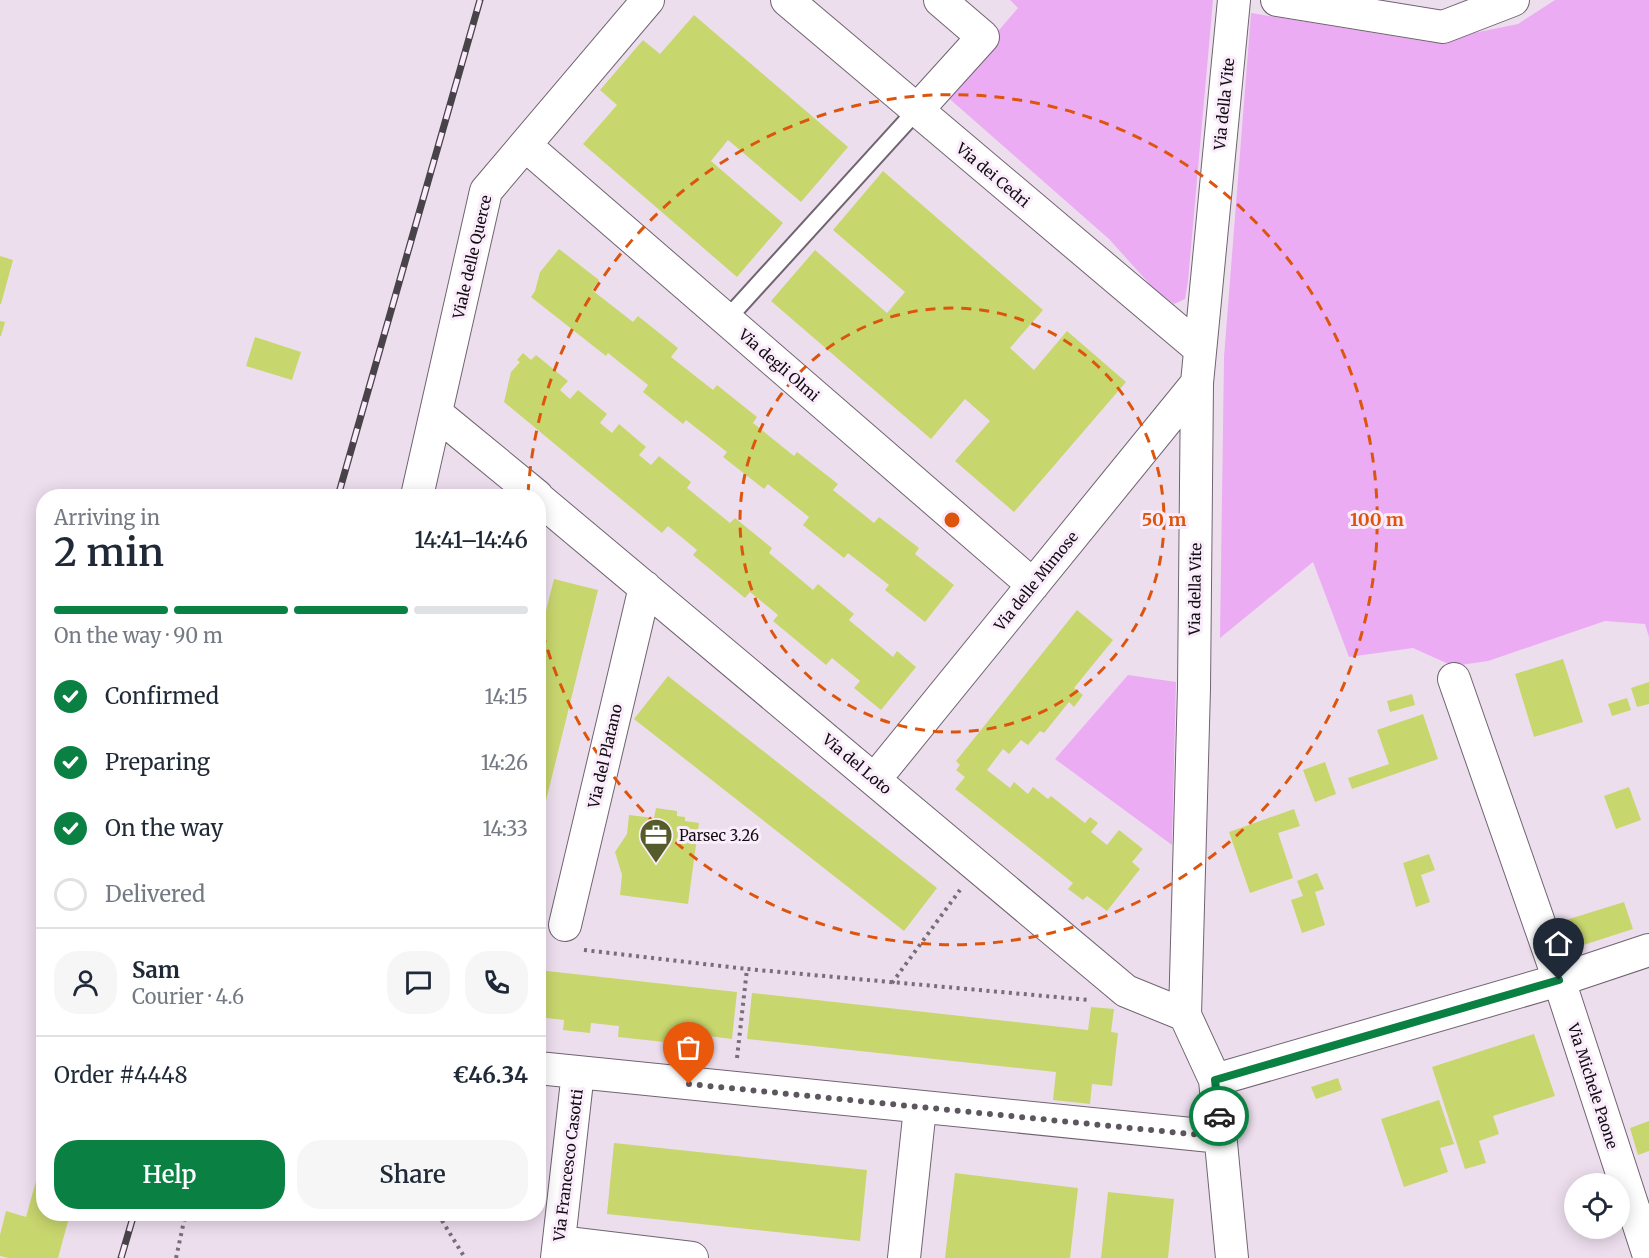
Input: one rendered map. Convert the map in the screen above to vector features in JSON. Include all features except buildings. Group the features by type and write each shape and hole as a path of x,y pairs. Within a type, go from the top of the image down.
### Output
{"street":[{"name":"Viale delle Querce","path":"419,489 486,191 648,0"},
{"path":"917,110 983,37 939,0"},
{"name":"Via della Vite","path":"1229,1251 1215,1080 1185,1015 1194,688 1197,383 1234,0"},
{"path":"1277,0 1443,27 1513,0"},
{"name":"Via dei Cedri","path":"800,4 917,110 1200,349"},
{"name":"Via degli Olmi","path":"525,145 1033,585"},
{"name":"Via delle Mimose","path":"875,779 1197,383"},
{"name":"Via del Loto","path":"436,413 528,489"},
{"name":"Via del Loto","path":"546,504 1126,991 1185,1015"},
{"name":"Via del Platano","path":"569,937 645,587"},
{"name":"Via Michele Paone","path":"1454,679 1559,980 1649,1256"},
{"path":"1215,1080 1559,980 1649,950"},
{"path":"546,1069 1221,1137"},
{"name":"Via Francesco Casotti","path":"558,1250 578,1072"},
{"path":"904,1258 920,1108"},
{"path":"558,1250 692,1258"}],"lane":[{"path":"726,320 917,110"}],"path":[{"path":"892,982 978,866"},
{"path":"569,937 747,969 1120,1003 1126,991"},
{"path":"734,1088 747,969"},
{"path":"176,1258 184,1221"},
{"path":"442,1221 465,1258"}],"shaded area":[{"path":"1010,0 1213,0 1185,299 1174,304 1155,290 1109,239 944,94 1018,8"},
{"path":"1555,0 1649,0 1649,637 1645,624 1605,621 1488,661 1453,666 1413,648 1349,657 1313,562 1220,638 1224,357 1251,13 1429,42 1518,24"},
{"path":"1128,675 1176,682 1172,845 1055,759"}],"railway":[{"path":"340,489 480,0"},
{"path":"121,1258 132,1221"}],"way so far":[{"path":"689,1084 1221,1137 1219,1116"}],"place":[{"name":"Parsec 3.26","path":"656,864"}],"route":[{"path":"1219,1116 1215,1080 1559,980"}]}
